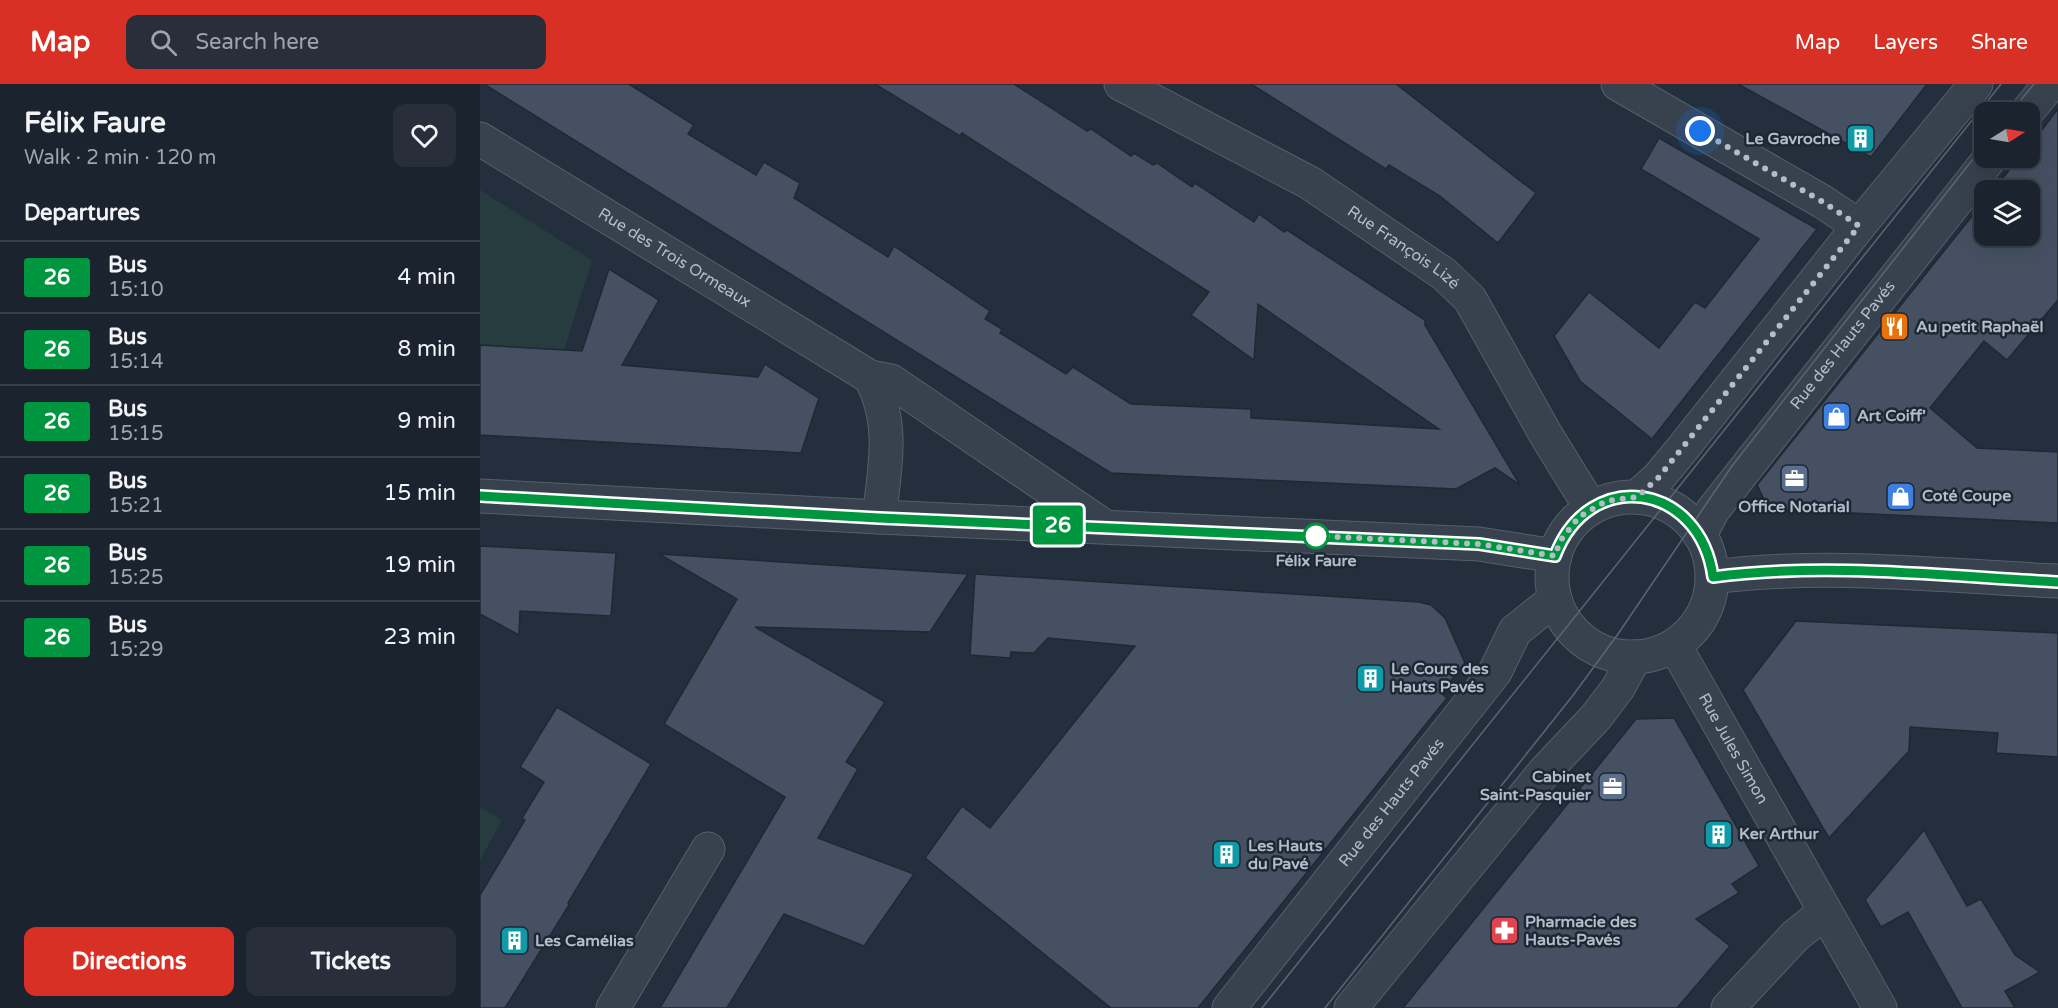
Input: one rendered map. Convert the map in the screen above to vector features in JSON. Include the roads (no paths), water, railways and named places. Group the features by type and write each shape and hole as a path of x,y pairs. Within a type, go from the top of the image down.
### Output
{"street":[{"name":"Rue François Lizé","path":"1121,84 1310,183 1444,274 1470,299 1546,435 1591,508"},
{"path":"1618,84 1823,202 1859,226"},
{"path":"1637,497 1659,477 1683,448 1859,226 1976,84"},
{"path":"2035,102 2050,84"},
{"name":"Rue des Trois Ormeaux","path":"480,139 870,377 891,381 1105,527"},
{"name":"Rue des Hauts Pavés","path":"1700,535 1713,510 1982,168"},
{"path":"870,377 879,393 887,434 879,518"},
{"path":"480,496 879,518 1479,544 1555,556"},
{"path":"1637,497 1655,500 1675,509 1700,535 1707,548 1713,577 1706,608 1699,622 1675,646 1656,654 1635,657 1615,656 1585,642 1568,625 1556,599 1553,585 1555,556 1568,528 1591,508 1606,501 1637,497"},
{"path":"1713,577 1745,573 1827,570 2058,582"},
{"name":"Rue des Hauts Pavés","path":"1229,1008 1495,672 1515,631 1556,599"},
{"name":"Rue Jules Simon","path":"1675,646 1880,1008"},
{"path":"1351,1008 1545,771 1596,717 1618,688 1635,657"},
{"path":"613,1008 708,849"},
{"path":"1728,1008 1795,936 1825,912"}],"tram line":[{"path":"1262,1008 2001,84"},
{"path":"2019,102 2034,84"},
{"path":"1325,1008 1574,694 1618,634 1732,466 1974,158"}],"place":[{"name":"Le Gavroche","path":"1861,139"},
{"name":"Au petit Raphaël","path":"1895,327"},
{"name":"Art Coiff'","path":"1836,416"},
{"name":"Office Notarial","path":"1794,479"},
{"name":"Coté Coupe","path":"1901,496"},
{"name":"Félix Faure","path":"1316,536"},
{"name":"Le Cours des Hauts Pavés","path":"1370,678"},
{"name":"Cabinet Saint-Pasquier","path":"1612,786"},
{"name":"Ker Arthur","path":"1718,834"},
{"name":"Les Hauts du Pavé","path":"1227,855"},
{"name":"Pharmacie des Hauts-Pavés","path":"1504,931"},
{"name":"Les Camélias","path":"514,941"}]}
